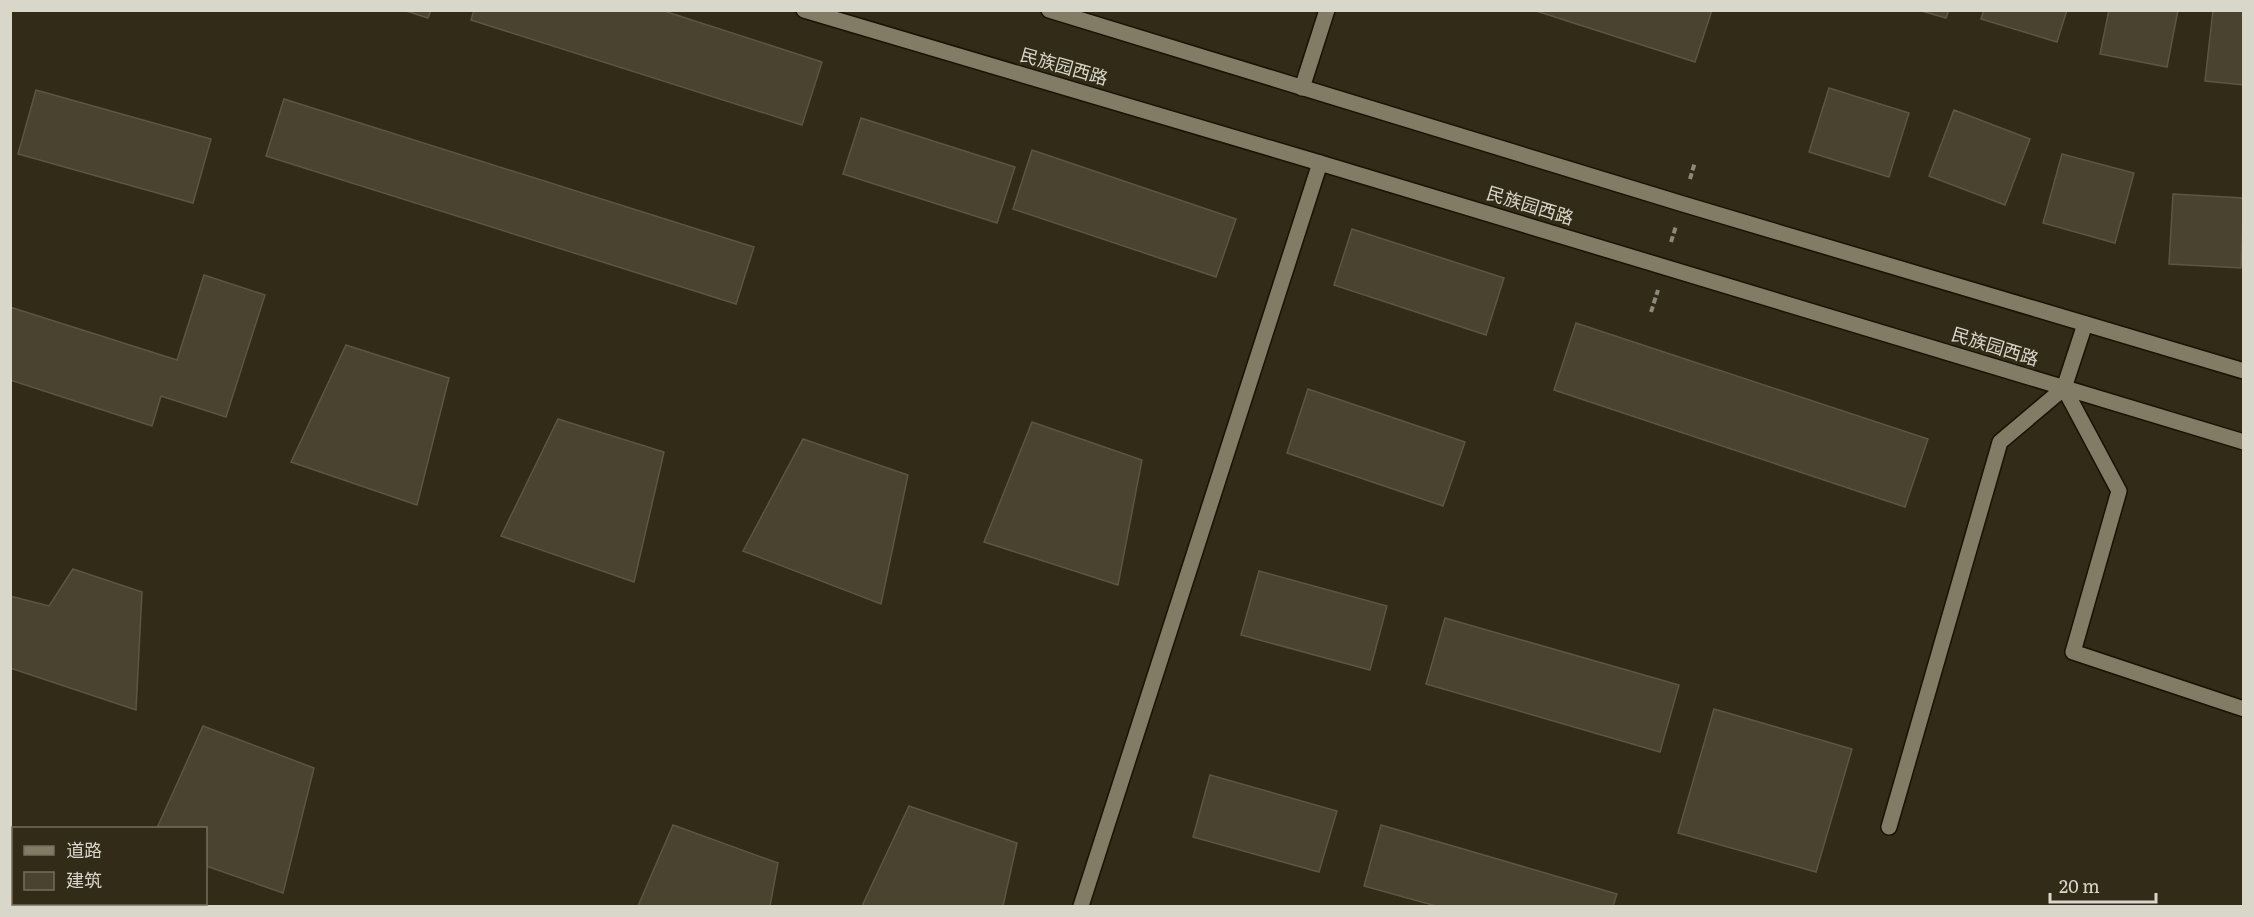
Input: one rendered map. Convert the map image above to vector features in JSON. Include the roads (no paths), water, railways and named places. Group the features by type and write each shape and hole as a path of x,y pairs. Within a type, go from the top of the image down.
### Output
{"main road":[{"name":"民族园西路","path":"804,10 2244,442"},
{"path":"1049,10 1683,204 2244,370"},
{"path":"1302,88 1327,10"},
{"path":"1081,906 1320,163"},
{"path":"1889,827 2000,442 2064,388 2085,324"},
{"path":"2064,388 2119,491 2073,652 2244,709"}]}
